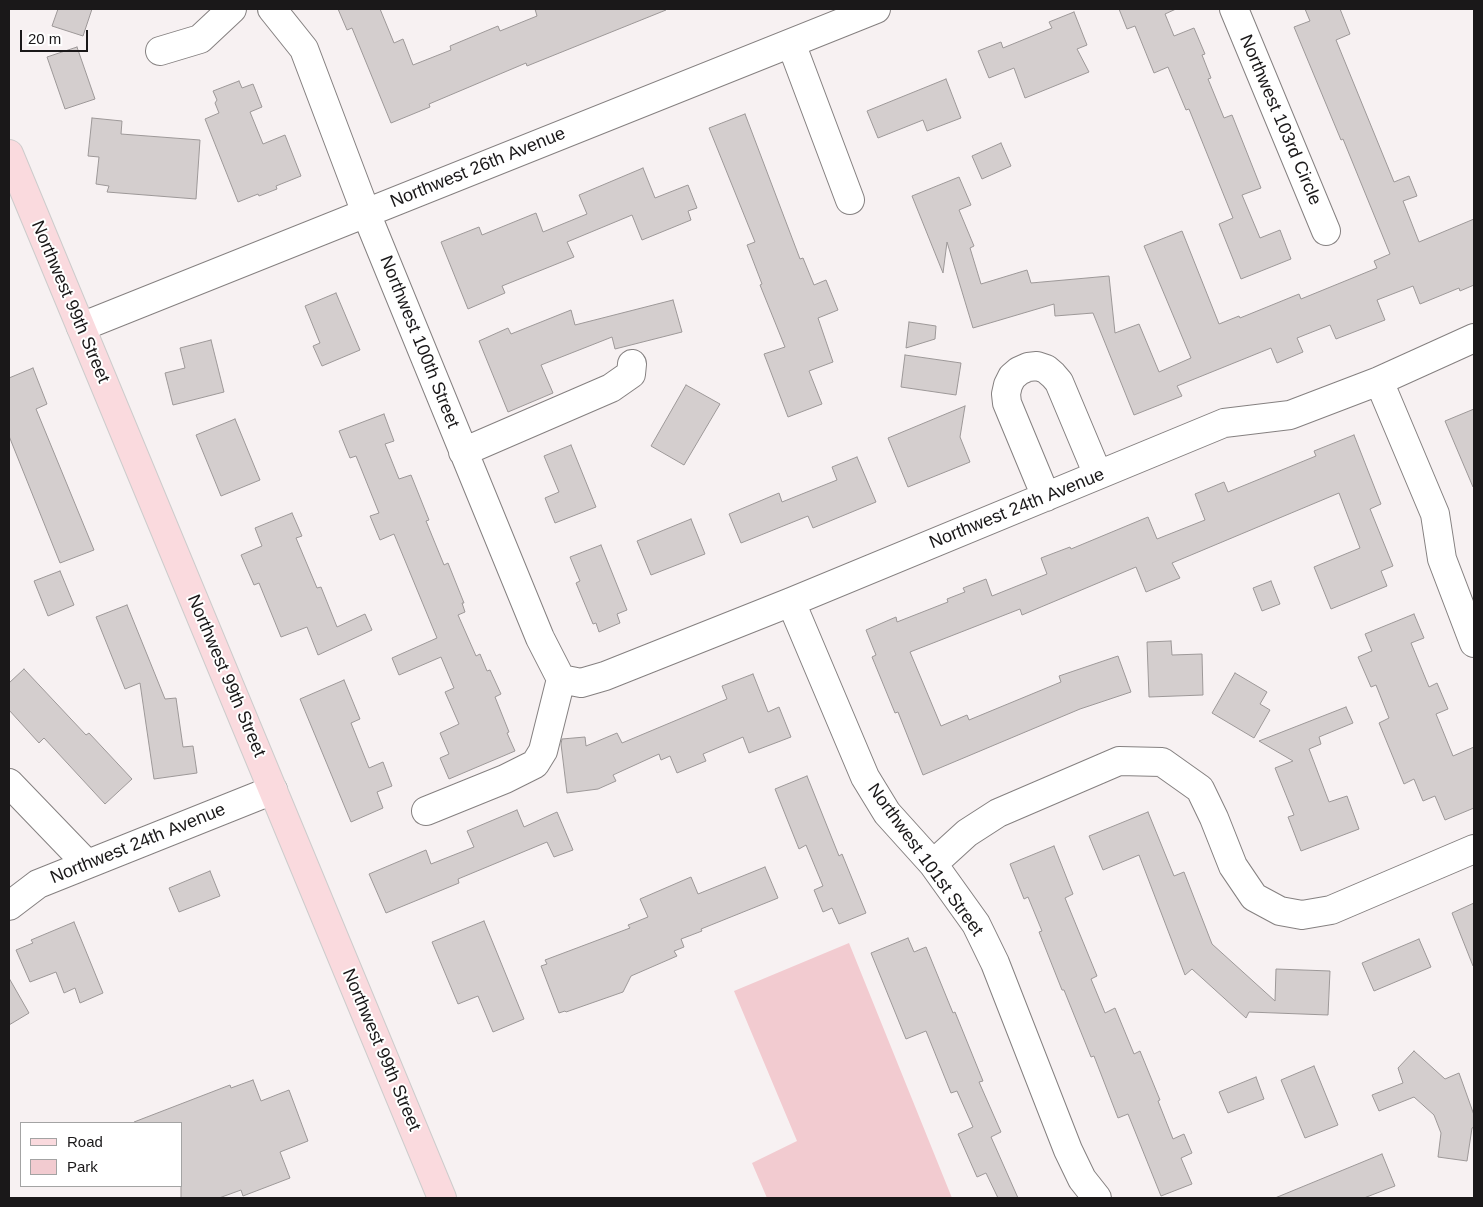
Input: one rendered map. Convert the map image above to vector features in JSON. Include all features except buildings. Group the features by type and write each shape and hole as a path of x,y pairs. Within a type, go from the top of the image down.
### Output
{"main road":[{"name":"Northwest 99th Street","path":"9,154 16,193 80,327 442,1198"}],"street":[{"path":"160,50 200,39 232,9"},
{"name":"Northwest 100th Street","path":"272,9 304,49 366,213 463,452 540,638 561,679"},
{"name":"Northwest 26th Avenue","path":"80,327 876,9"},
{"name":"Northwest 103rd Circle","path":"1234,9 1326,231"},
{"path":"791,43 850,200"},
{"name":"Northwest 24th Avenue","path":"561,679 581,682 605,676 791,602 1224,423 1290,415 1379,381 1474,338"},
{"path":"463,452 610,388 631,374 632,364"},
{"path":"1046,497 1006,394 1012,376 1028,367 1037,366 1046,369 1059,382 1098,475"},
{"path":"1379,381 1436,514 1442,559 1474,644"},
{"name":"Northwest 101st Street","path":"791,602 865,777 887,813 933,864 976,924 995,963 1068,1150 1082,1178 1096,1198"},
{"path":"426,811 535,764 543,751 561,679"},
{"path":"933,864 967,833 998,813 1119,761 1162,762 1200,789 1233,866 1254,897 1280,911 1302,916 1331,910 1474,849"},
{"path":"9,782 87,864"},
{"name":"Northwest 24th Avenue","path":"9,906 38,884 273,790"}],"green space":[{"path":"849,943 952,1198 767,1198 752,1163 797,1141 734,991"}]}
